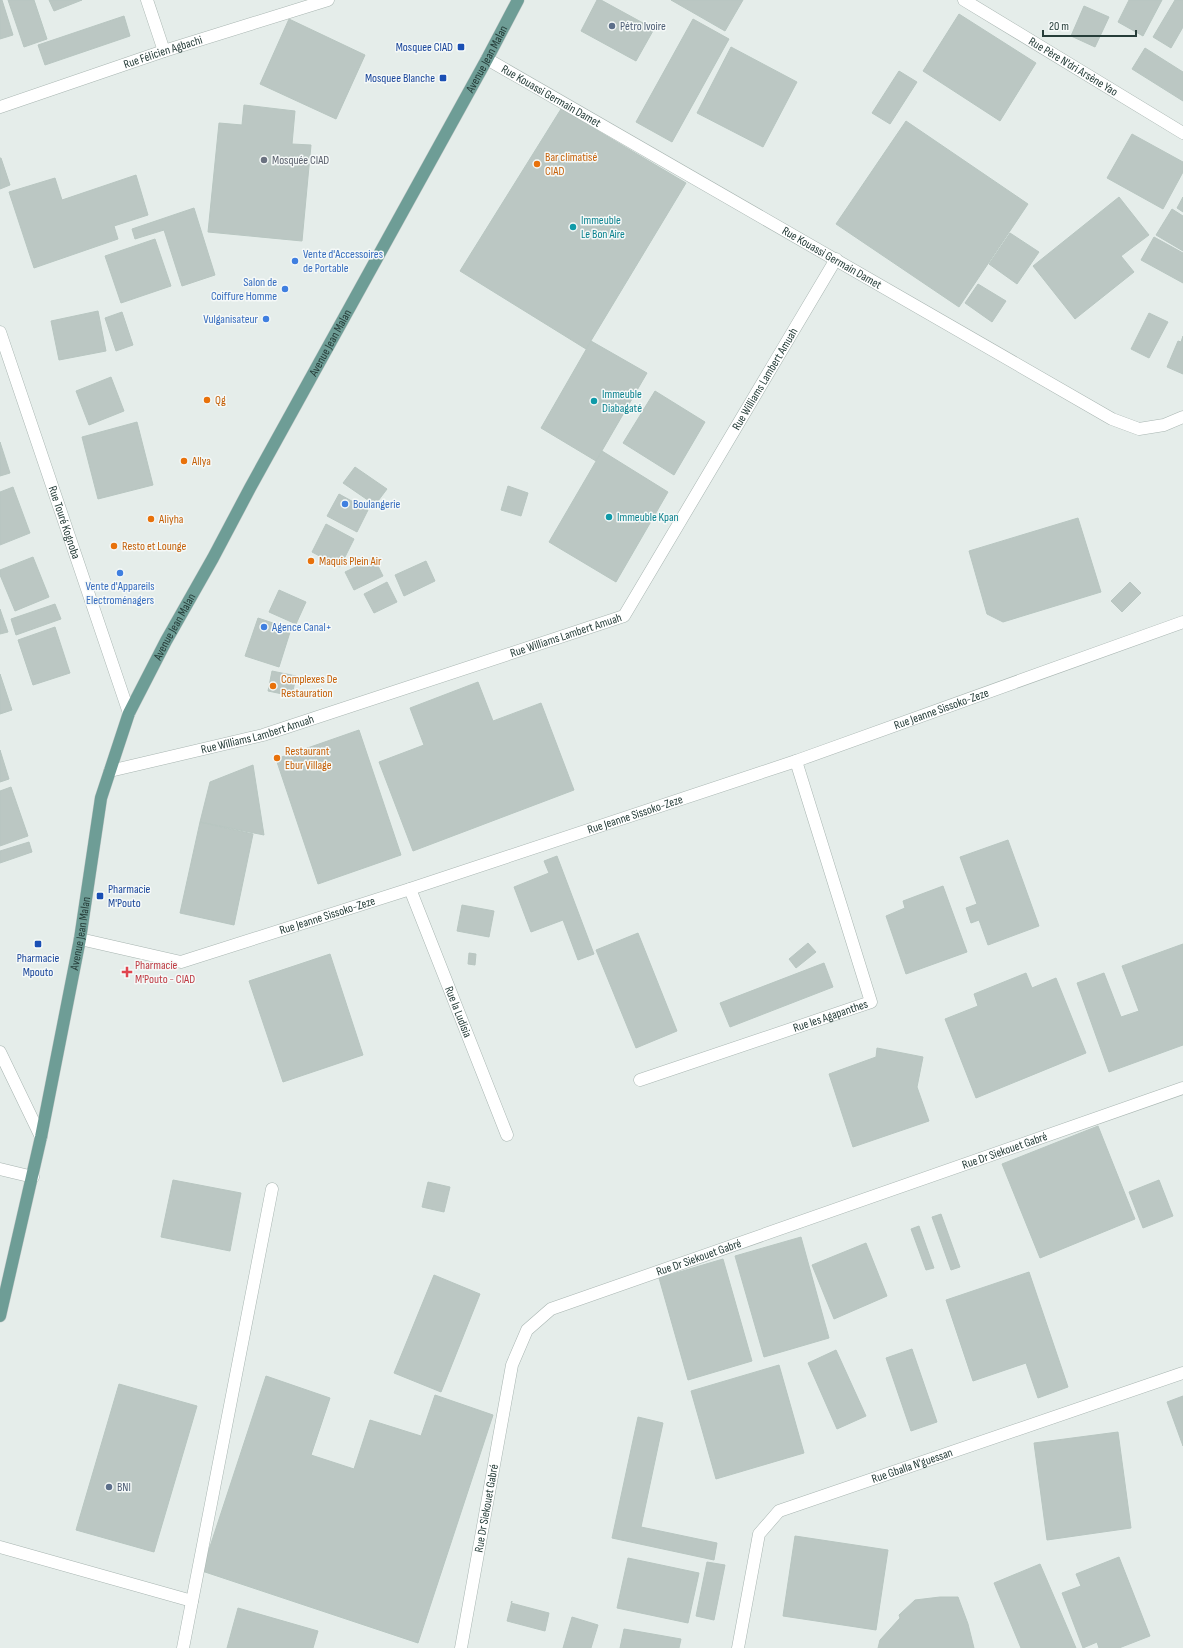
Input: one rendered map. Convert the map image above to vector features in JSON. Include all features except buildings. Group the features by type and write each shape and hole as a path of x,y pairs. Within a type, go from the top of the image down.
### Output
{"main road":[{"name":"Avenue Jean Malan","path":"0,1314 33,1177 80,939 101,798 129,713 166,641 213,558 518,0"}],"street":[{"path":"147,0 164,52"},
{"name":"Rue Félicien Agbachi","path":"0,107 164,52 328,0"},
{"name":"Rue Père N'dri Arsène Yao","path":"964,0 1183,133"},
{"name":"Rue Kouassi Germain Damet","path":"487,59 1112,419 1139,429 1164,425 1183,417"},
{"name":"Rue Williams Lambert Amuah","path":"110,770 263,735 624,616 836,259"},
{"name":"Rue Touré Kognoba","path":"0,332 129,713"},
{"name":"Rue Jeanne Sissoko-Zeze","path":"80,939 181,962 410,889 796,761 1183,622"},
{"name":"Rue les Agapanthes","path":"640,1080 871,1002 796,761"},
{"name":"Rue la Ludisia","path":"410,889 507,1135"},
{"path":"0,1052 41,1137"},
{"name":"Rue Dr Siekouet Gabré","path":"461,1648 512,1365 527,1330 551,1309 1183,1088"},
{"path":"0,1169 33,1177"},
{"path":"183,1648 272,1189"},
{"name":"Rue Gballa N'guessan","path":"738,1648 759,1534 779,1511 1183,1373"},
{"path":"0,1547 192,1601"}],"place":[{"name":"Pétro Ivoire","path":"612,26"},
{"name":"Mosquee CIAD","path":"461,47"},
{"name":"Mosquee Blanche","path":"443,78"},
{"name":"Mosquée CIAD","path":"264,160"},
{"name":"Bar climatisé CIAD","path":"537,164"},
{"name":"Immeuble Le Bon Aire","path":"573,227"},
{"name":"Vente d'Accessoires de Portable","path":"295,261"},
{"name":"Salon de Coiffure Homme","path":"285,289"},
{"name":"Vulganisateur","path":"266,319"},
{"name":"Qg","path":"207,400"},
{"name":"Immeuble Diabagaté","path":"594,401"},
{"name":"Allya","path":"184,461"},
{"name":"Boulangerie","path":"345,504"},
{"name":"Immeuble Kpan","path":"609,517"},
{"name":"Aliyha","path":"151,519"},
{"name":"Resto et Lounge","path":"114,546"},
{"name":"Maquis Plein Air","path":"311,561"},
{"name":"Vente d'Appareils Electroménagers","path":"120,573"},
{"name":"Agence Canal+","path":"264,627"},
{"name":"Complexes De Restauration","path":"273,686"},
{"name":"Restaurant Ebur Village","path":"277,758"},
{"name":"Pharmacie M'Pouto","path":"100,896"},
{"name":"Pharmacie Mpouto","path":"38,944"},
{"name":"Pharmacie M'Pouto - CIAD","path":"127,972"},
{"name":"BNI","path":"109,1487"}]}
